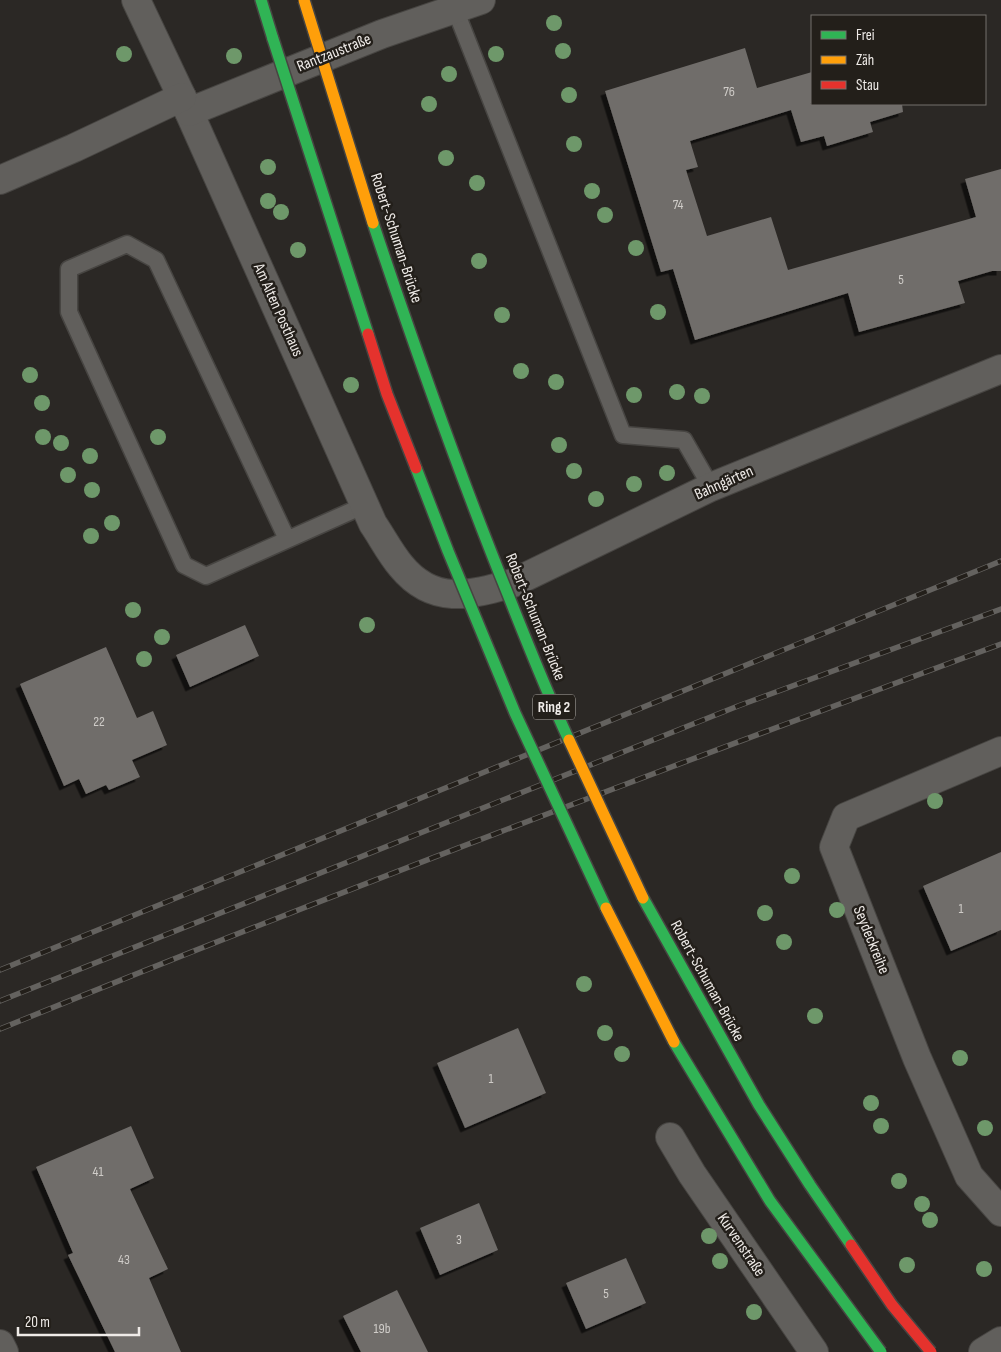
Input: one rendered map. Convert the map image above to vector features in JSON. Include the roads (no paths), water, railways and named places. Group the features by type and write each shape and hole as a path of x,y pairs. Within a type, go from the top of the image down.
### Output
{"main road":[{"name":"Ring 2","path":"261,0 387,394 448,551 515,712 617,932 666,1028 770,1201 881,1352"},
{"name":"Robert-Schuman-Brücke","path":"304,0 365,199 425,378 482,531 551,702 651,914 759,1105 810,1185 892,1305 931,1352"}],"street":[{"name":"Am Alten Posthaus","path":"136,0 186,105 373,524 401,566 425,587 448,595"},
{"name":"Rantzaustraße","path":"0,180 74,148 186,105 481,0"},
{"name":"Bahngärten","path":"448,595 482,592 512,583 711,487 1001,369"},
{"name":"Seydeckreihe","path":"1000,1214 969,1176 918,1058 834,848 846,817 1001,751"},
{"name":"Kurvenstraße","path":"670,1137 692,1174 814,1352"},
{"path":"983,1352 1001,1341"},
{"path":"0,1344 4,1352"}],"lane":[{"path":"454,9 623,435 684,440 711,487"},
{"path":"288,539 156,260 127,244 69,269 69,312 184,566 206,576 365,505"}],"railway":[{"path":"0,970 1001,561"},
{"path":"0,1001 738,706 1001,609"},
{"path":"0,1029 249,929 499,832 1001,644"}]}
